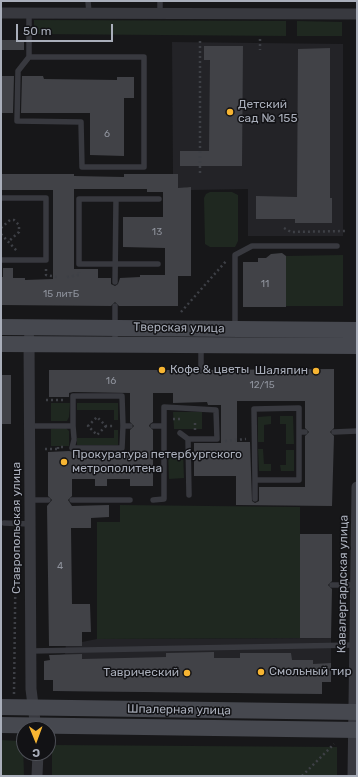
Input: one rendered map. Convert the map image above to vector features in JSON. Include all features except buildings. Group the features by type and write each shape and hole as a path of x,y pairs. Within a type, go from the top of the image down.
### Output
{"street":[{"path":"1,13 357,14"},
{"name":"Тверская улица","path":"1,327 115,328 201,337 235,345 357,346"},
{"name":"Ставропольская улица","path":"29,327 31,651 33,708 35,721"},
{"name":"Тверская улица","path":"1,344 115,345 201,337 235,329 357,330"},
{"name":"Кавалергардская улица","path":"353,776 355,730 357,487"},
{"name":"Шпалерная улица","path":"1,707 355,712"},
{"name":"Шпалерная улица","path":"1,725 16,726"},
{"name":"Шпалерная улица","path":"56,727 355,730"},
{"path":"37,776 38,761"}],"lane":[{"path":"88,1 89,13"},
{"path":"160,1 160,13"},
{"path":"29,13 29,57 18,71 17,121 81,122 82,167 144,167 144,58 29,57"},
{"path":"1,198 46,198 46,260 1,260"},
{"path":"158,264 79,264 78,199 159,199"},
{"path":"116,199 116,282"},
{"path":"235,345 235,255 252,246 337,246"},
{"path":"115,306 115,345"},
{"path":"201,337 201,370"},
{"path":"73,396 122,396 122,448 72,448 74,439 72,426 73,400 73,396"},
{"path":"154,500 164,500 164,407 201,405 216,410 217,438 188,439 180,433"},
{"path":"255,480 300,480 302,432 299,408 254,409 255,499"},
{"path":"30,426 72,426"},
{"path":"122,426 130,426"},
{"path":"153,426 164,426"},
{"path":"334,432 357,431"},
{"path":"188,439 189,495"},
{"path":"30,500 48,500"},
{"path":"72,500 130,500"},
{"path":"4,523 30,524"},
{"path":"332,585 356,585"},
{"path":"31,651 356,642"}],"path":[{"path":"200,38 200,173"},
{"path":"260,39 260,50"},
{"path":"1,228 10,220 17,222 19,225 19,232 8,242"},
{"path":"284,228 291,232 346,231"},
{"path":"1,234 26,259"},
{"path":"181,312 227,259 235,255"},
{"path":"46,260 46,275 57,277"},
{"path":"46,400 73,400"},
{"path":"97,417 106,426 97,435 88,426 97,417"},
{"path":"230,441 254,438"},
{"path":"45,449 64,449"},
{"path":"302,776 335,742"}],"shaded area":[{"path":"34,20 286,21 286,36 34,34"},
{"path":"297,21 342,22 342,36 297,36"},
{"path":"172,42 343,44 343,236 248,236 248,189 191,190 188,187 178,190 173,174"},
{"path":"210,192 232,192 238,195 238,241 235,247 210,247 205,244 204,198 206,194"},
{"path":"343,255 343,306 286,306 286,256"},
{"path":"51,403 70,403 69,417 67,421 51,421"},
{"path":"77,403 118,403 118,420 114,420 114,410 77,410"},
{"path":"173,412 202,412 202,429 174,429"},
{"path":"271,416 271,424 264,425 264,442 258,442 258,417"},
{"path":"280,416 293,416 294,444 286,444 286,424 280,424"},
{"path":"66,428 69,431 69,446 51,446 51,429"},
{"path":"114,430 118,430 118,445 77,445 77,438 114,438"},
{"path":"258,449 263,449 264,464 271,464 271,471 259,471"},
{"path":"286,450 294,450 294,471 281,471 280,465 286,465"},
{"path":"168,451 183,451 184,478 169,479"},
{"path":"120,505 300,507 300,638 97,639 97,522 120,522"},
{"name":"Таврический","path":"331,638 331,682 322,682 322,694 53,691 53,680 44,680 44,661 59,660 59,655 65,654 66,643 97,639"},
{"path":"1,740 16,741 16,761 24,761 24,776 1,776"},
{"path":"56,745 337,747 337,776 52,776 52,761 56,761"}],"place":[{"name":"Детский сад № 155","path":"230,112"},
{"name":"Кофе & цветы","path":"162,370"},
{"name":"Шаляпин","path":"316,371"},
{"name":"Прокуратура петербургского метрополитена","path":"64,462"},
{"name":"Смольный тир","path":"261,672"},
{"name":"Таврический","path":"187,673"}]}
